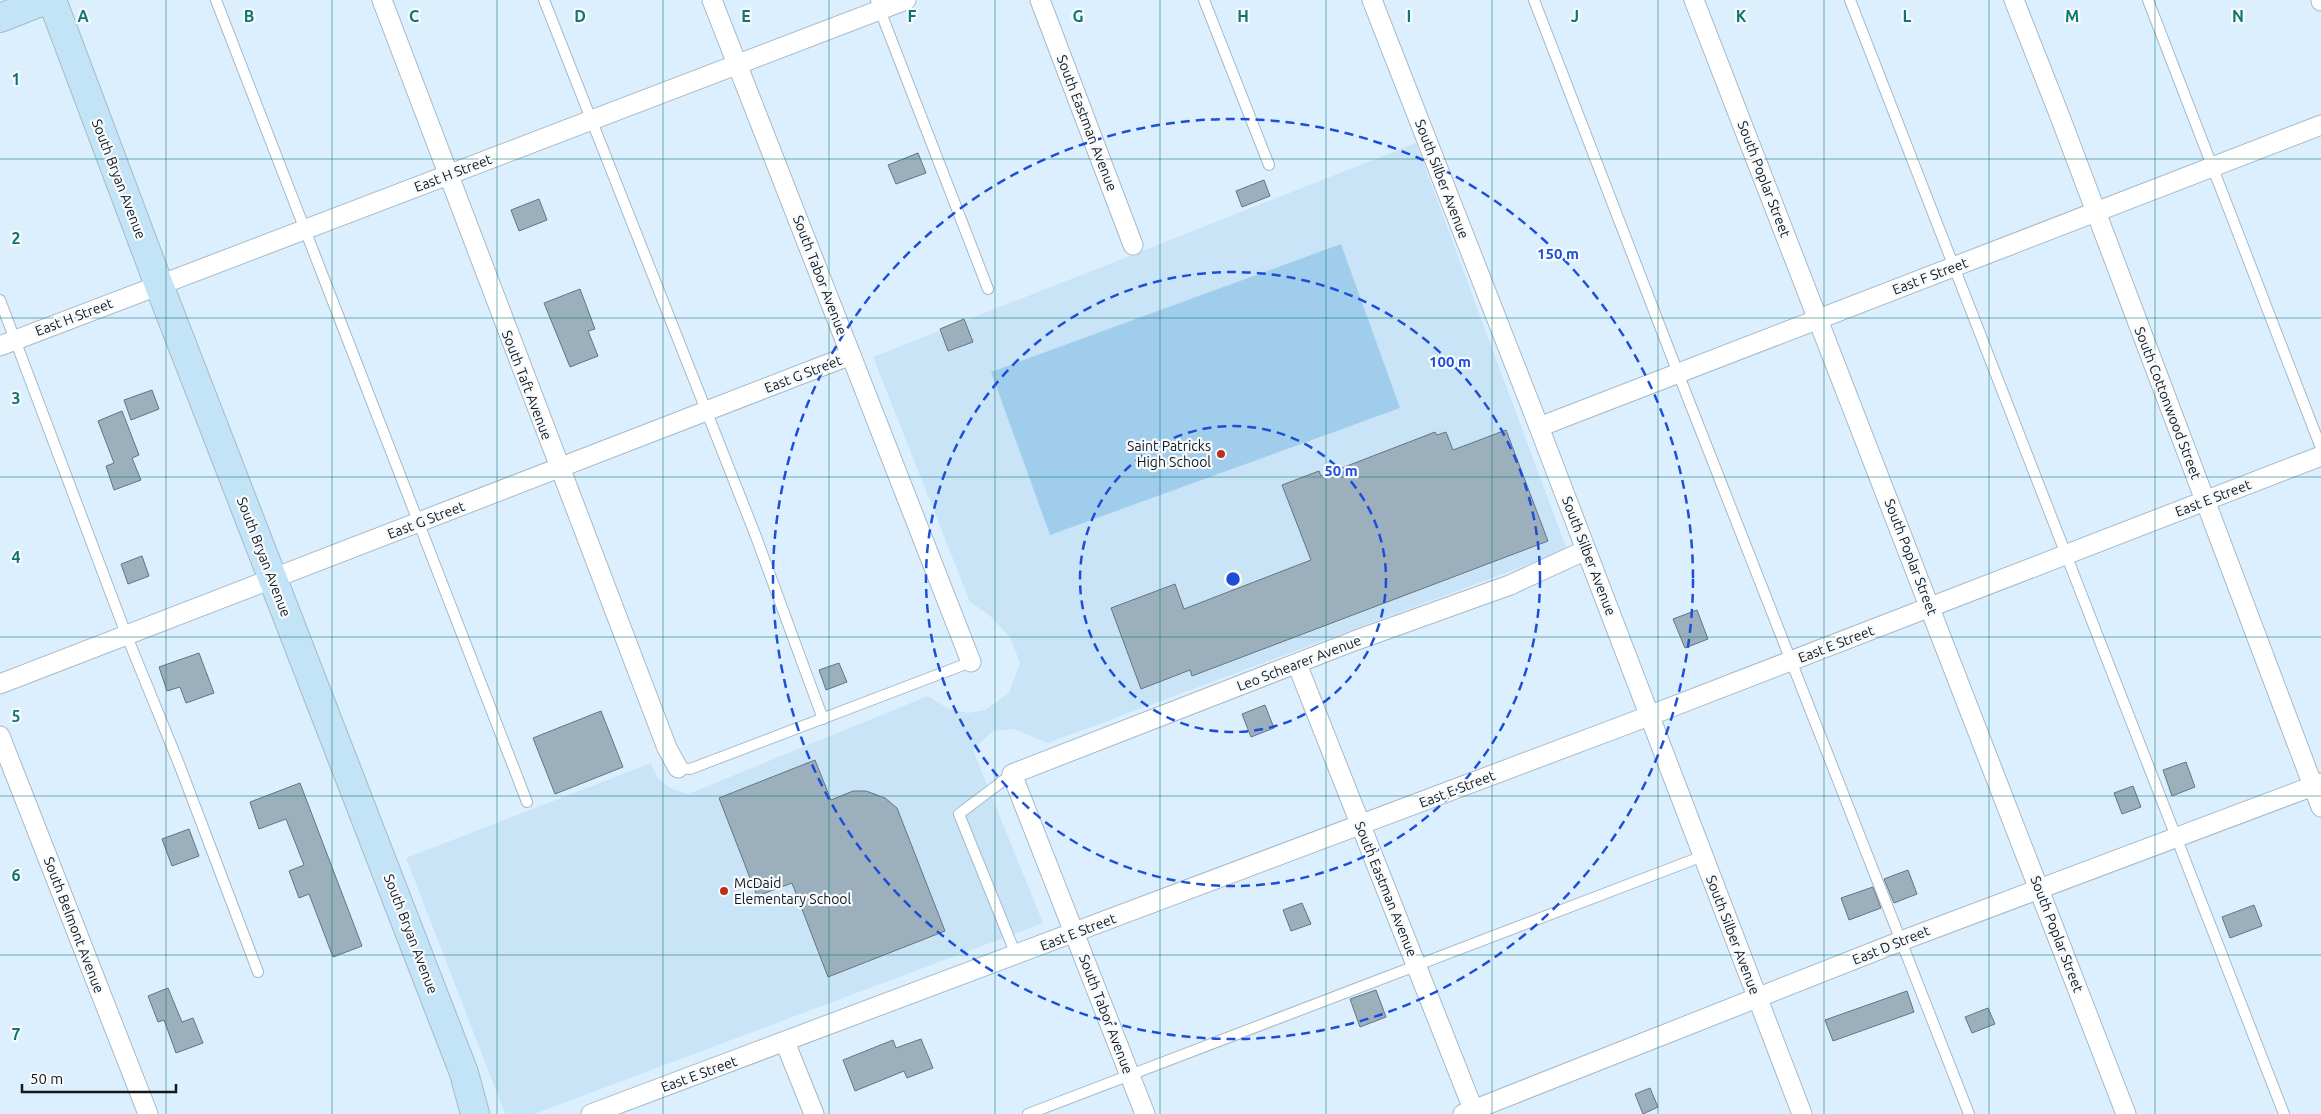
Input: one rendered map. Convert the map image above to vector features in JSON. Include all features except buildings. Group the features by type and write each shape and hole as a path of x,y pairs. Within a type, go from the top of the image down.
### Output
{"main road":[{"path":"0,18 46,0"},
{"name":"South Bryan Avenue","path":"52,0 159,285 461,1064 475,1114"}],"street":[{"name":"South Taft Avenue","path":"382,0 666,748 678,768"},
{"name":"South Tabor Avenue","path":"712,0 971,662"},
{"name":"East H Street","path":"8,343 737,64 878,5 906,0"},
{"name":"South Eastman Avenue","path":"1040,0 1133,245"},
{"name":"South Silber Avenue","path":"1372,0 1539,427 1802,1114"},
{"name":"South Poplar Street","path":"1694,0 2126,1114"},
{"name":"South Cottonwood Street","path":"2014,0 2096,212 2204,502 2317,784 2321,807"},
{"name":"East F Street","path":"1539,427 2321,124"},
{"name":"East G Street","path":"0,684 851,355"},
{"name":"East E Street","path":"591,1114 1361,826 2321,456"},
{"name":"Leo Schearer Avenue","path":"1012,774 1354,641 1510,585 1586,550"},
{"name":"South Eastman Avenue","path":"1297,664 1417,965 1471,1113"},
{"name":"South Belmont Avenue","path":"0,736 148,1114"},
{"name":"South Tabor Avenue","path":"1012,774 1146,1114"},
{"name":"East D Street","path":"1471,1113 1901,941 2317,784"},
{"path":"785,1042 814,1114"}],"lane":[{"path":"216,0 306,229 417,524 527,802"},
{"path":"544,0 755,534 822,719"},
{"path":"1204,0 1269,165"},
{"path":"1534,0 1678,374 1969,1114"},
{"path":"1850,0 2284,1114"},
{"path":"2148,0 2321,448"},
{"path":"878,5 988,289"},
{"path":"0,300 8,343 179,764 258,972"},
{"path":"678,768 690,769 971,662"},
{"path":"1012,774 958,814 1016,956"},
{"path":"1028,1114 1703,856"}],"shaded area":[{"name":"Saint Patricks High School","path":"1416,143 1567,550 1048,743 1014,729 993,731 973,750 1043,923 534,1114 505,1114 406,858 651,763 658,778 670,788 688,794 928,696 949,709 968,713 985,710 1009,693 1020,663 1010,637 989,615 970,602 873,357"},
{"path":"1341,244 1400,408 1050,535 991,372"}],"place":[{"name":"Saint Patricks High School","path":"1221,454"},
{"name":"McDaid Elementary School","path":"724,891"}]}
